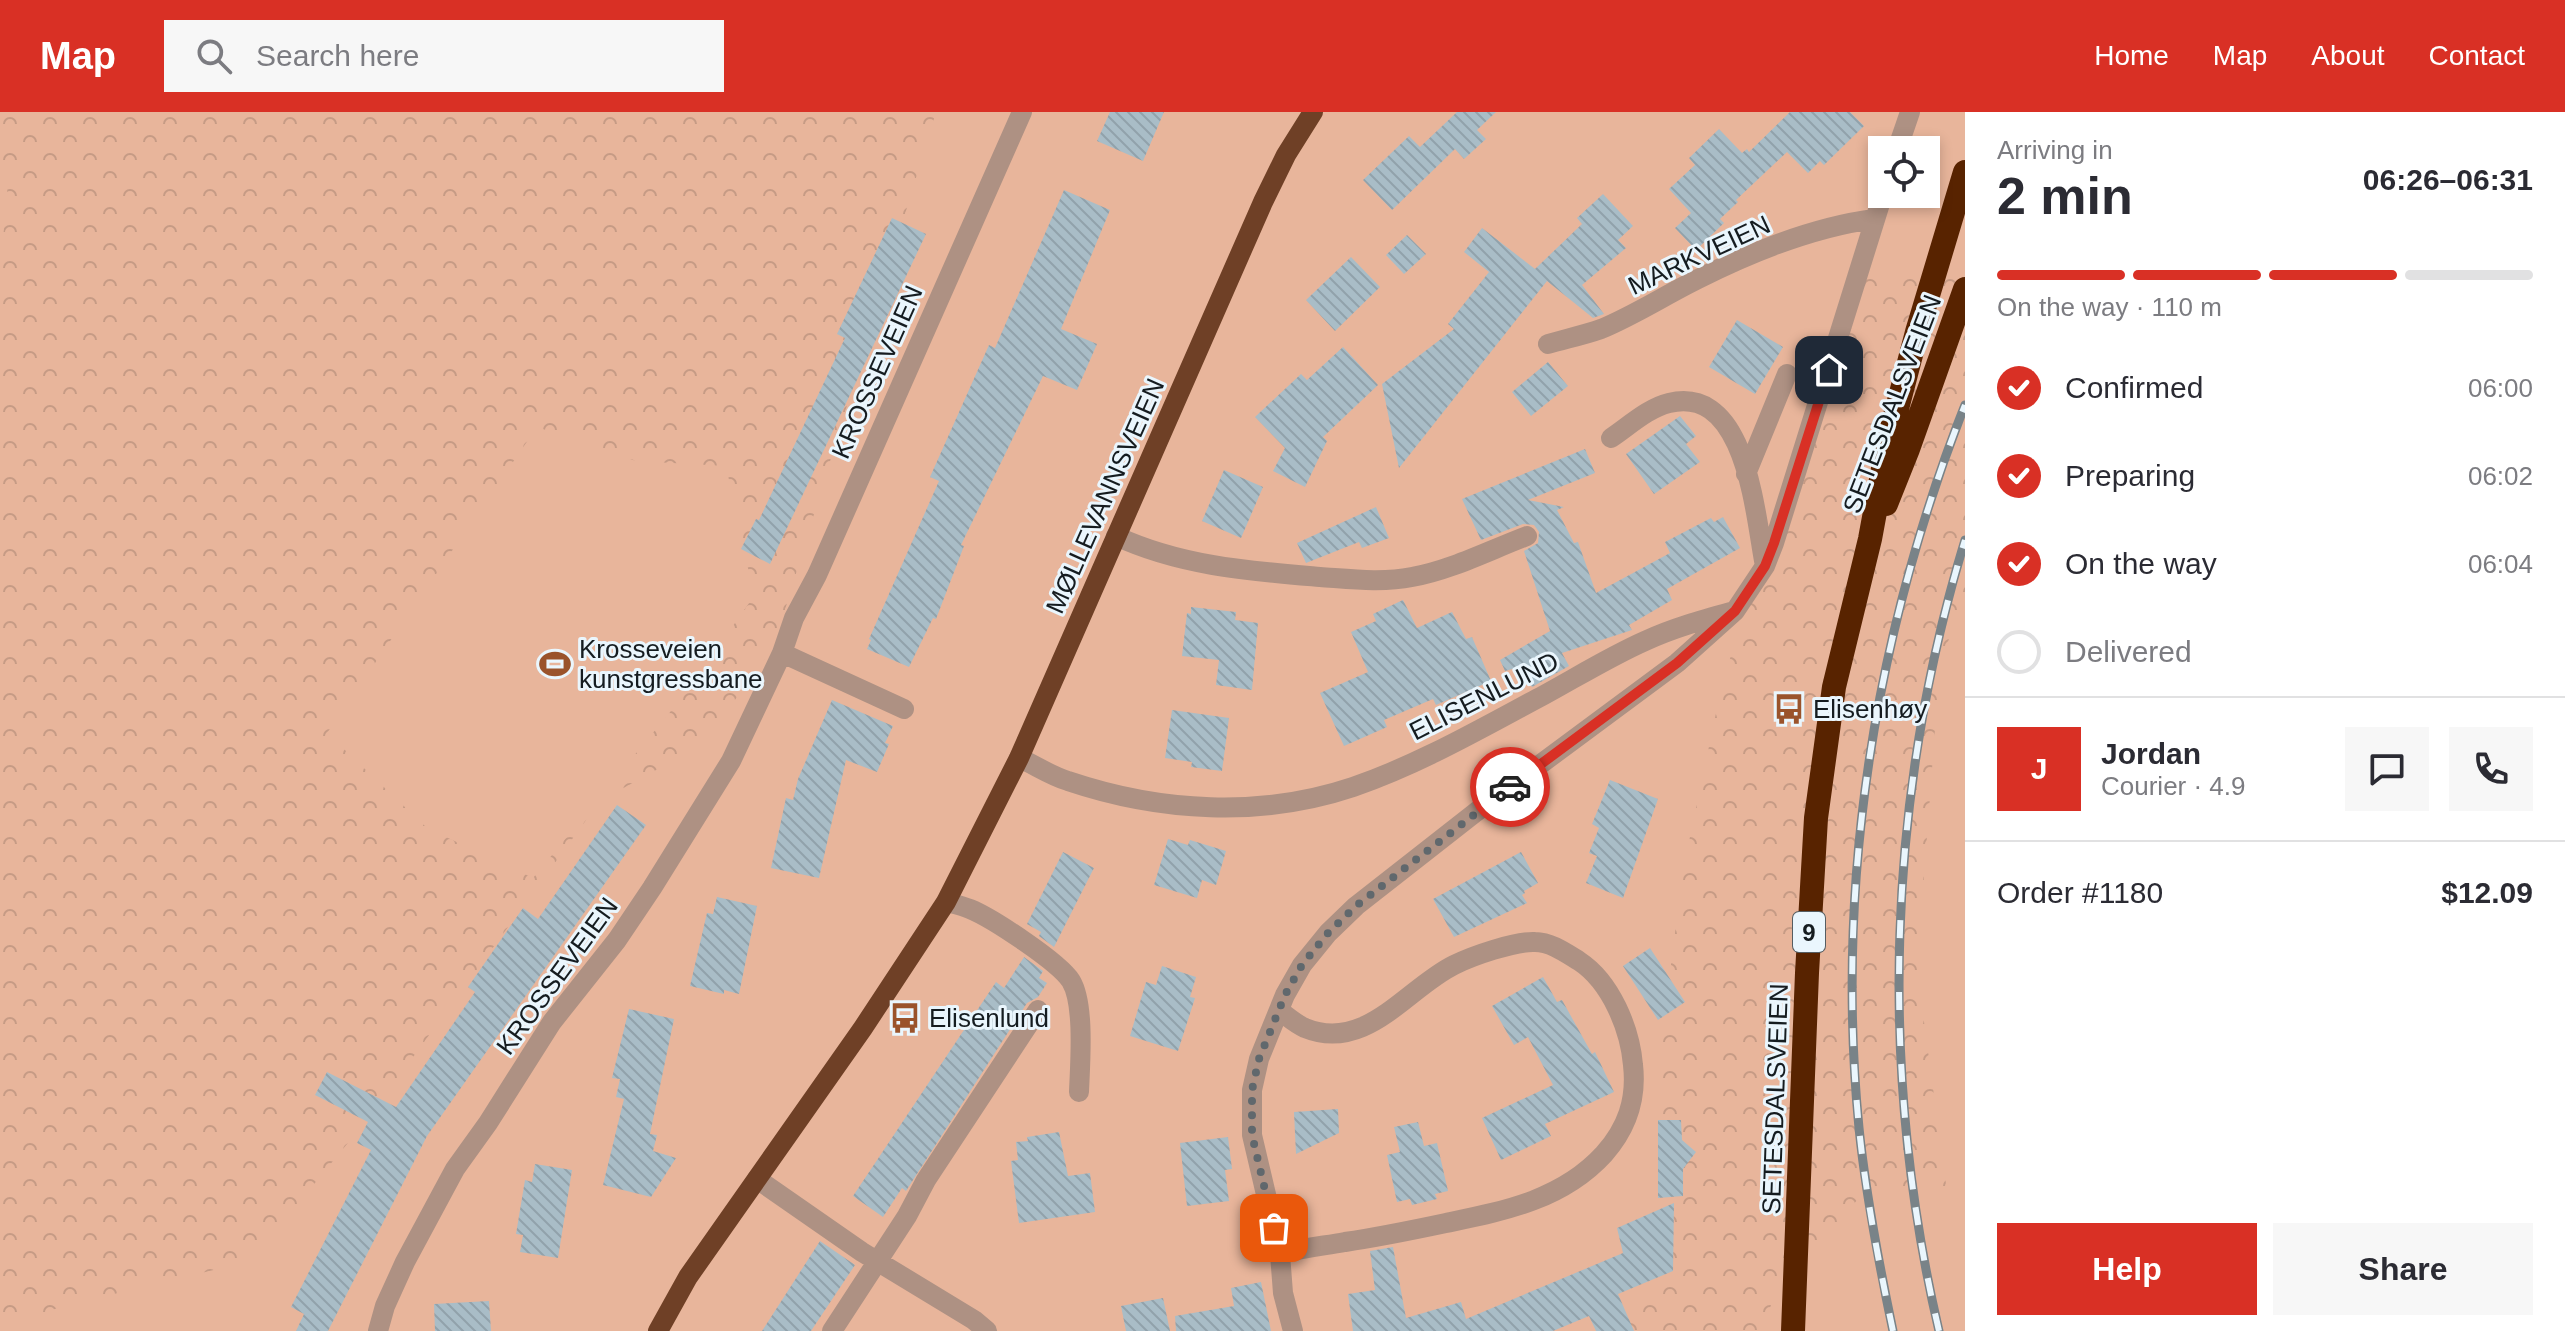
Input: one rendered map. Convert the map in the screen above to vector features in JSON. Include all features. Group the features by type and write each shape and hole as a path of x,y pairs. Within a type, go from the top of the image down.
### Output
{"highway":[{"name":"SETESDALSVEIEN","path":"1793,1331 1816,818 1834,687 1870,539 1887,447 1917,332 1965,172"},
{"name":"SETESDALSVEIEN","path":"1870,539 1908,449 1965,289"}],"main road":[{"name":"MØLLEVANNSVEIEN","path":"658,1331 688,1277 863,1028 946,902 1019,758 1263,202 1286,155 1313,112"}],"street":[{"name":"KROSSEVEIEN","path":"378,1331 385,1306 405,1262 455,1169 552,1022 617,940 731,761 1022,112"},
{"path":"1902,136 1910,112"},
{"path":"1293,1331 1283,1293 1280,1254 1252,1135 1252,1090 1285,995 1302,965 1328,933 1356,906 1476,812 1677,663 1735,611 1765,566 1797,474 1878,208"},
{"name":"MARKVEIEN","path":"1548,344 1599,330 1701,278 1772,247 1810,233 1874,219"},
{"path":"1746,474 1787,374"},
{"path":"1611,438 1658,407 1686,401 1718,414 1731,430 1746,474 1765,566"},
{"path":"1116,536 1157,554 1219,567 1365,580 1425,574 1527,536"},
{"name":"ELISENLUND","path":"1019,758 1066,781 1145,802 1248,808 1316,798 1384,775 1446,747 1643,641 1693,622 1735,611"},
{"path":"782,653 904,709"},
{"path":"946,902 970,909 1001,928 1059,967 1073,983 1081,1027 1079,1092"},
{"path":"1280,1011 1304,1028 1344,1032 1366,1026 1385,1015 1453,965 1502,948 1535,942 1559,949 1585,965 1604,986 1625,1030 1636,1086 1631,1110 1615,1141 1588,1171 1555,1192 1520,1206 1480,1216 1280,1254"},
{"path":"832,1331 907,1216 926,1180 1038,1010"},
{"path":"757,1179 862,1252 987,1331"}],"green space":[{"path":"0,112 1965,112 1965,1331 0,1331"},
{"path":"0,112 936,112 774,646 703,744 600,801 370,1116 251,1261 64,1306 0,1327 0,273 8,182 0,165","holes":["537,427 636,461 726,466 754,596 685,694 533,878 427,828 327,733"]},
{"path":"1863,268 1965,273 1965,598 1940,662 1917,970 1948,1199 1870,1186 1778,1287 1761,1331 1617,1331 1658,1265 1658,1067 1683,870 1724,675 1791,492"}],"building":[{"path":"1110,112 1164,112 1143,161 1097,141"},
{"path":"1457,112 1496,112 1477,130 1486,139 1464,159 1455,149 1392,210 1363,180 1409,136 1420,147"},
{"path":"1790,112 1850,112 1864,126 1824,165 1820,161 1808,173 1787,152 1736,200 1738,202 1720,219 1724,223 1696,250 1675,228 1691,213 1669,189 1695,165 1689,158 1719,129 1742,153 1747,149 1749,152"},
{"path":"1064,190 1110,210 1061,329 1097,344 1077,390 1043,376 961,545 964,546 936,619 933,618 909,667 867,649 869,639 939,481 930,477 989,345 995,348"},
{"path":"1603,194 1633,226 1618,240 1626,248 1582,285 1604,314 1593,318 1547,281 1399,468 1382,384 1454,329 1448,324 1489,272 1464,252 1482,228 1535,269 1582,224 1577,218"},
{"path":"892,218 926,234 770,564 741,549 756,519 759,520 845,338 837,334"},
{"path":"1407,235 1426,254 1404,274 1386,255"},
{"path":"1351,257 1380,287 1335,331 1306,300"},
{"path":"1737,320 1783,347 1755,394 1709,367"},
{"path":"1343,347 1378,385 1323,437 1327,441 1305,487 1273,471 1285,448 1255,417 1301,374 1307,380"},
{"path":"1548,362 1568,386 1531,416 1512,392"},
{"path":"1680,416 1696,436 1686,444 1700,462 1654,494 1626,454"},
{"path":"1585,449 1595,473 1528,500 1564,507 1557,510 1574,543 1578,542 1596,593 1670,553 1665,542 1711,518 1714,522 1723,517 1740,548 1667,589 1672,600 1629,625 1632,630 1562,653 1569,666 1532,687 1520,667 1505,671 1500,660 1550,631 1524,551 1538,543 1539,532 1534,525 1523,524 1481,540 1462,499"},
{"path":"1224,470 1263,487 1241,538 1202,521"},
{"path":"1376,507 1389,538 1362,548 1359,542 1306,563 1297,543"},
{"path":"1403,600 1417,628 1452,612 1466,639 1472,637 1491,681 1436,705 1433,699 1384,720 1387,727 1344,746 1320,693 1368,672 1351,632 1376,621 1373,614"},
{"path":"1191,607 1236,612 1235,620 1258,623 1252,690 1216,685 1219,660 1182,656 1187,613 1191,614"},
{"path":"832,700 893,726 885,743 889,744 877,772 846,760 819,878 771,868 786,798 793,800 798,779"},
{"path":"1172,710 1229,718 1222,771 1191,767 1192,762 1165,758"},
{"path":"1610,780 1658,799 1623,898 1586,883 1597,856 1589,853 1599,828 1592,824"},
{"path":"617,805 646,825 427,1136 328,1331 296,1331 304,1314 291,1307 371,1150 357,1143 368,1122 315,1095 327,1072 396,1107 475,992 468,987 523,908 538,919"},
{"path":"1168,839 1188,845 1190,840 1226,851 1216,885 1202,880 1197,898 1154,885"},
{"path":"1063,852 1094,868 1054,947 1039,936 1041,932 1027,924"},
{"path":"1521,852 1538,883 1524,891 1522,895 1527,903 1454,937 1433,899"},
{"path":"717,897 757,906 739,994 724,990 724,994 690,986 707,913 713,914"},
{"path":"1650,948 1685,1002 1658,1020 1623,966"},
{"path":"1024,957 1043,971 1039,978 1047,983 1038,997 1027,1003 906,1191 902,1188 883,1217 853,1196 996,982 1004,988"},
{"path":"1162,966 1196,977 1190,997 1195,998 1178,1051 1130,1036 1146,982 1156,985"},
{"path":"1543,977 1557,1002 1562,1000 1592,1054 1595,1052 1614,1092 1545,1124 1551,1136 1501,1160 1482,1118 1553,1085 1528,1037 1514,1045 1492,1006"},
{"path":"629,1009 674,1019 650,1134 657,1135 653,1151 676,1158 651,1197 603,1185 624,1099 616,1097 620,1079 612,1078"},
{"path":"1338,1109 1339,1133 1296,1154 1294,1112"},
{"path":"1658,1120 1681,1120 1682,1140 1696,1152 1683,1169 1683,1196 1658,1198"},
{"path":"1418,1122 1424,1146 1437,1143 1448,1191 1435,1194 1437,1199 1412,1205 1410,1199 1397,1202 1387,1155 1400,1152 1394,1127"},
{"path":"1059,1132 1068,1176 1090,1173 1095,1212 1019,1223 1011,1161 1018,1160 1016,1142"},
{"path":"1228,1137 1232,1169 1225,1170 1229,1201 1187,1206 1180,1143"},
{"path":"535,1164 572,1170 558,1258 520,1252 523,1235 516,1234 525,1180 532,1182"},
{"path":"1674,1203 1673,1271 1618,1294 1634,1331 1596,1331 1589,1316 1553,1331 1353,1331 1348,1294 1375,1290 1370,1251 1393,1247 1406,1318 1461,1302 1466,1319 1623,1253 1617,1228"},
{"path":"820,1241 855,1265 811,1331 762,1331"},
{"path":"1261,1282 1271,1331 1176,1331 1175,1316 1234,1306 1231,1288"},
{"path":"1163,1298 1170,1331 1126,1331 1121,1306"},
{"path":"489,1301 491,1331 435,1331 434,1304"}],"railway":[{"path":"1893,1331 1873,1230 1859,1128 1853,1036 1853,944 1858,852 1869,760 1907,580 1965,405"},
{"path":"1939,1331 1919,1232 1906,1133 1900,1033 1900,934 1906,834 1919,735 1939,637 1965,540"}],"way so far":[{"path":"1274,1228 1252,1135 1252,1090 1259,1059 1285,995 1302,965 1328,933 1356,906 1510,787"}],"place":[{"name":"Krosseveien kunstgressbane","path":"555,664"},
{"name":"Elisenhøy","path":"1789,709"},
{"name":"Elisenlund","path":"905,1018"}],"route":[{"path":"1510,787 1677,663 1735,611 1765,566 1774,543 1829,370"}]}
